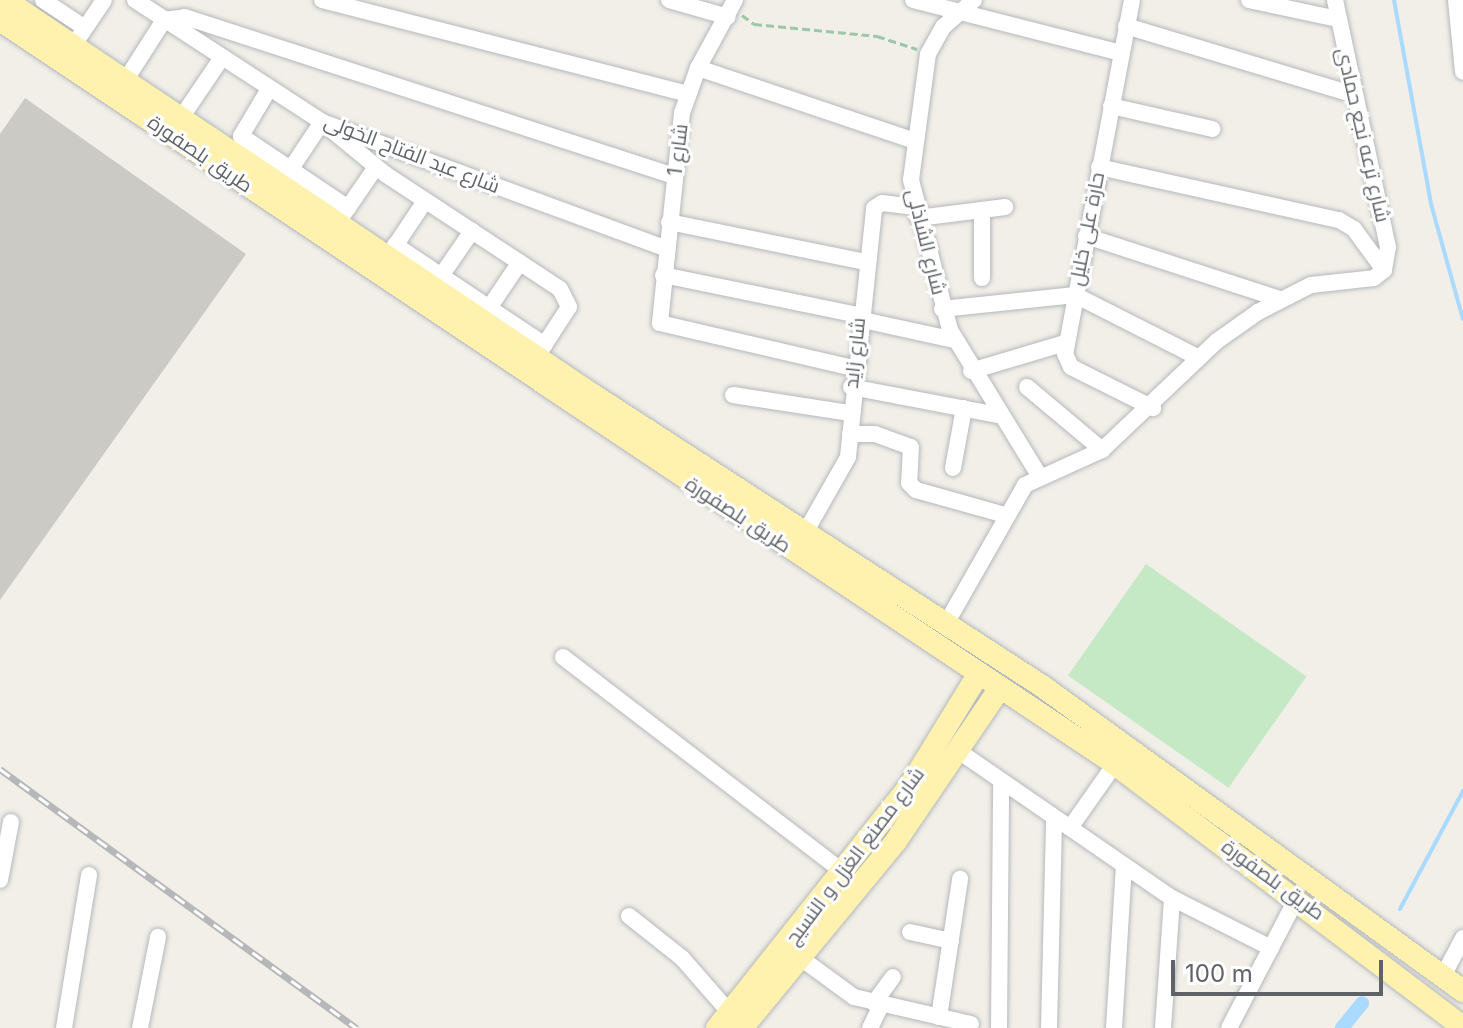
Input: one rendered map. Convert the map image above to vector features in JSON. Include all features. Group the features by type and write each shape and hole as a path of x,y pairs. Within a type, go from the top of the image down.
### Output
{"main road":[{"name":"طريق بلصفورة","path":"10,7 79,37 125,81 343,215 731,483 947,622 1463,991"},
{"name":"طريق بلصفورة","path":"10,7 718,503 1115,764 1351,938 1461,1025"},
{"path":"718,503 731,483"},
{"name":"شارع مصنع الغزل و النسيج","path":"920,790 979,673"},
{"name":"شارع مصنع الغزل و النسيج","path":"734,1023 920,790 960,752 1000,688"},
{"name":"شارع مصنع الغزل و النسيج","path":"734,1023 802,959 852,879"}],"street":[{"path":"43,0 79,37 104,0"},
{"name":"شارع عبد الفتاح الخولى","path":"135,0 221,59 322,122 665,248"},
{"path":"322,0 687,94"},
{"path":"669,0 732,8"},
{"path":"913,0 957,14 1121,53"},
{"name":"شارع الشاذلى","path":"974,0 957,14 928,54 912,140 917,212 942,309 954,340 998,415 1040,477"},
{"name":"حارة على خليل","path":"1065,343 1132,0"},
{"path":"1249,0 1338,19"},
{"name":"شارع ترعه نجع حمادى","path":"1335,0 1351,94 1388,247 1384,270"},
{"path":"1456,0 1463,72"},
{"name":"شارع 1","path":"732,8 687,94 665,248 660,323 670,330 853,368"},
{"path":"125,81 164,20 198,19 282,52 674,176"},
{"path":"1126,26 1351,94"},
{"path":"181,118 221,59"},
{"path":"698,68 912,140"},
{"path":"269,89 241,136 290,170 343,215 376,167"},
{"path":"1111,106 1212,129"},
{"path":"290,170 322,122 376,167 520,262 569,300 541,351 489,308 441,276 392,251 425,201"},
{"path":"947,622 1005,515 1025,485 1102,450 1153,408 1199,358 1280,299 1311,285 1374,278 1384,270 1354,229 1339,220 1099,167"},
{"name":"شارع زايد","path":"806,531 845,467 858,317 877,204 917,212"},
{"path":"917,212 1005,207"},
{"path":"982,210 982,278"},
{"path":"669,222 866,262"},
{"path":"441,276 472,231"},
{"path":"1086,236 1280,299"},
{"path":"489,308 520,262"},
{"path":"663,275 954,340"},
{"path":"942,309 1075,295 1199,358"},
{"path":"971,371 1065,343 1071,367 1153,408"},
{"path":"851,387 998,415"},
{"path":"1027,387 1102,450"},
{"path":"733,395 849,413"},
{"path":"953,468 964,408"},
{"path":"850,434 911,447 909,483 916,490 1005,515"},
{"path":"563,657 852,879"},
{"path":"960,752 1172,898 1271,948"},
{"path":"1070,828 1115,764"},
{"path":"999,1028 1001,781"},
{"path":"1049,1028 1054,818"},
{"path":"0,880 11,822"},
{"path":"1114,1028 1124,865"},
{"path":"64,1028 89,875"},
{"path":"943,1021 960,879"},
{"path":"1163,1028 1172,898"},
{"path":"1229,1028 1297,898"},
{"path":"629,916 682,958 734,1023"},
{"path":"910,932 951,941"},
{"path":"140,1028 158,937"},
{"path":"1435,971 1463,938"},
{"path":"802,959 844,991 878,1004 943,1021 971,1024"},
{"path":"870,1028 878,1004 893,977"}],"path":[{"path":"732,8 754,24 877,36 928,54"}],"green space":[{"path":"1146,564 1307,676 1229,788 1068,675"}],"building":[{"path":"25,98 246,254 0,600 0,134"}],"waterway":[{"path":"1394,0 1431,204 1463,319"},
{"path":"1400,909 1463,791"},
{"path":"1342,1028 1362,1003"}],"railway":[{"path":"0,769 357,1028"}]}
